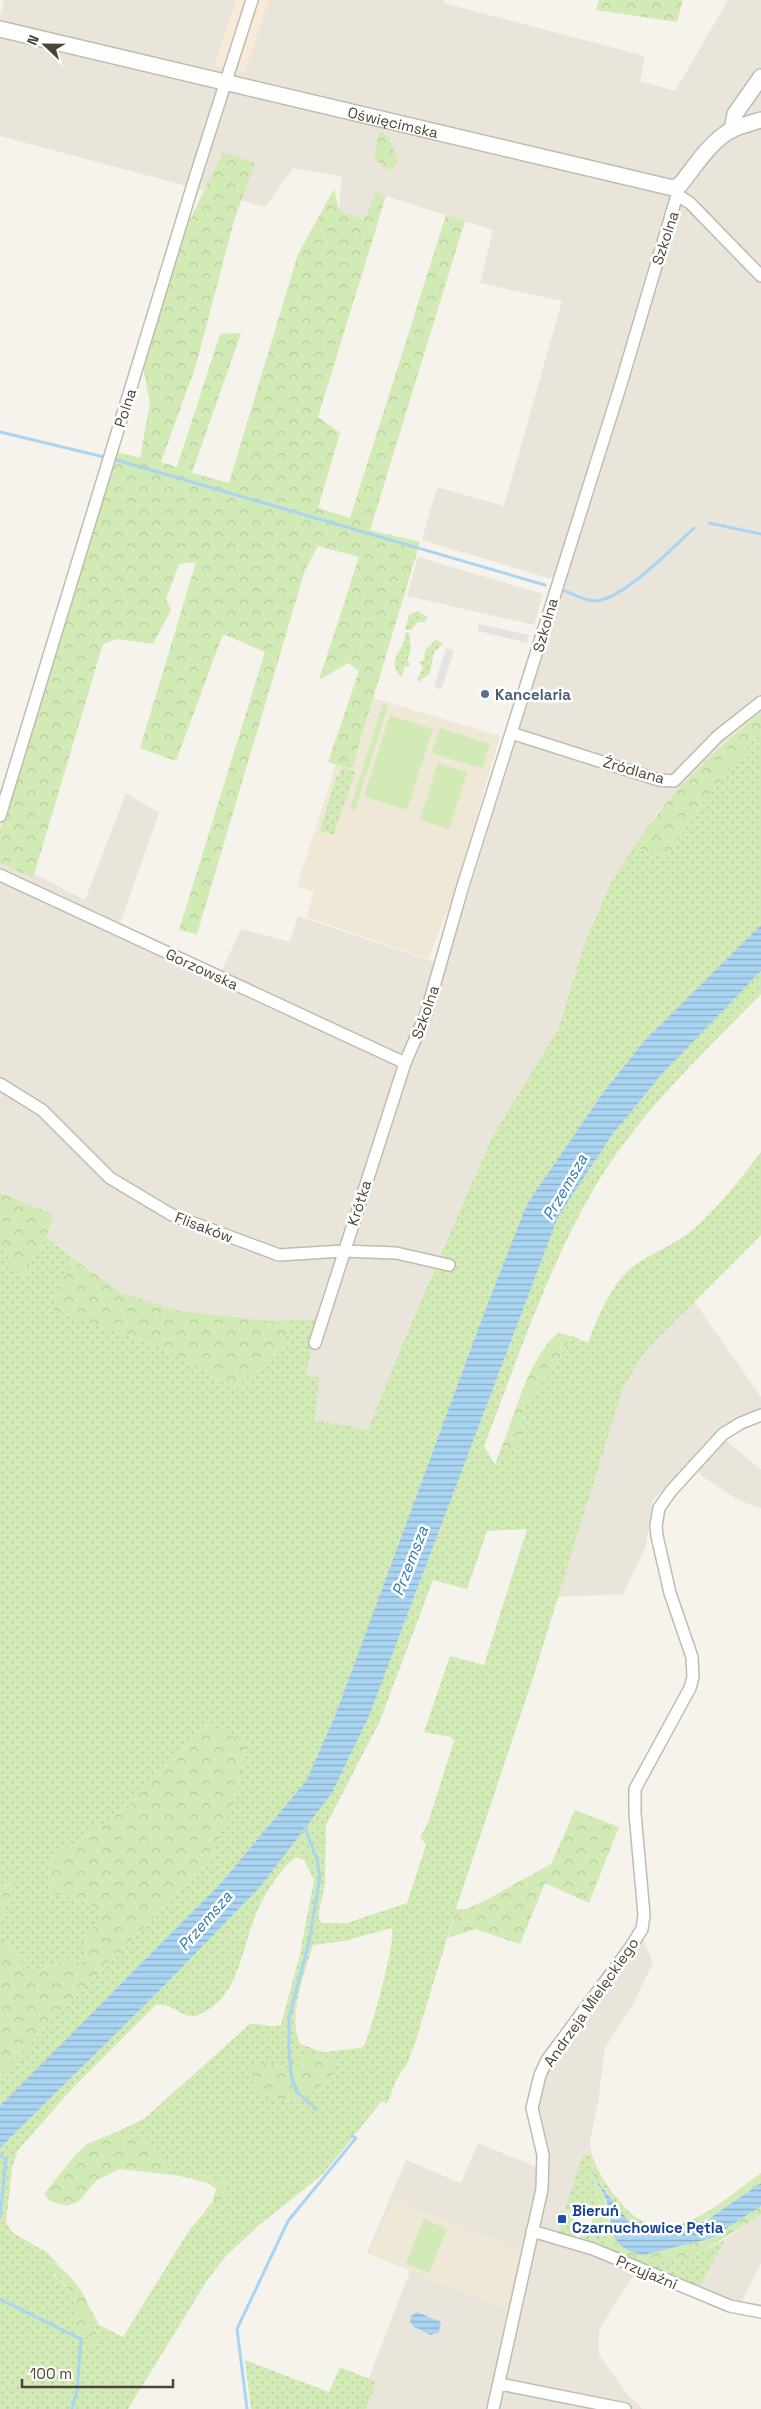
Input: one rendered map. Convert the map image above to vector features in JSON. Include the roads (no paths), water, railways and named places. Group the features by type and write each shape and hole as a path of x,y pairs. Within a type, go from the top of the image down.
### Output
{"street":[{"name":"Polna","path":"0,816 194,180 252,0"},
{"name":"Oświęcimska","path":"0,29 673,188 679,191"},
{"path":"732,130 735,114 761,77"},
{"path":"761,120 732,130 712,146 679,191 761,276"},
{"name":"Szkolna","path":"405,1064 426,1014 679,191"},
{"name":"Źródlana","path":"511,733 659,780 674,781 718,736 761,702"},
{"name":"Gorzowska","path":"0,875 405,1064"},
{"name":"Krótka","path":"315,1343 343,1251 405,1064"},
{"name":"Flisaków","path":"0,1084 42,1110 110,1178 172,1215 279,1256 343,1251 396,1253 449,1265"},
{"name":"Andrzeja Mielęckiego","path":"492,2409 500,2384 542,2189 543,2155 532,2108 540,2075 547,2060 642,1929 644,1908 635,1813 635,1790 690,1688 693,1677 692,1657 670,1593 656,1536 659,1508 667,1495 723,1434 741,1423 761,1415"},
{"name":"Przyjaźni","path":"532,2231 593,2250 730,2306 761,2312"},
{"path":"500,2384 625,2409"}],"water":[{"name":"Przemsza","path":"761,925 761,971 662,1074 612,1135 558,1217 369,1716 332,1793 261,1886 154,1996 0,2148 0,2106 220,1884 306,1781 335,1716 485,1311 527,1204 602,1094 645,1040"},
{"path":"592,2174 630,2223 642,2230 662,2231 686,2228 707,2220 761,2183 761,2206 712,2238 643,2255 630,2251 616,2239 604,2195"},
{"path":"417,2312 441,2322 439,2332 431,2335 414,2327 410,2322 411,2316"}],"waterway":[{"path":"0,432 104,457"},
{"path":"113,459 545,585"},
{"path":"709,523 761,534"},
{"path":"562,590 591,601 606,598 619,592 647,571 694,528"},
{"path":"304,1826 317,1859 320,1877 309,1942 289,2018 289,2048 291,2074 296,2091 316,2109"},
{"path":"247,2409 237,2329 288,2221 356,2138 352,2136"},
{"path":"0,2155 6,2159 0,2217"},
{"path":"0,2299 81,2339 77,2391 72,2409"}],"place":[{"name":"Kancelaria","path":"485,694"},
{"name":"Bieruń Czarnuchowice Pętla","path":"562,2219"}]}
